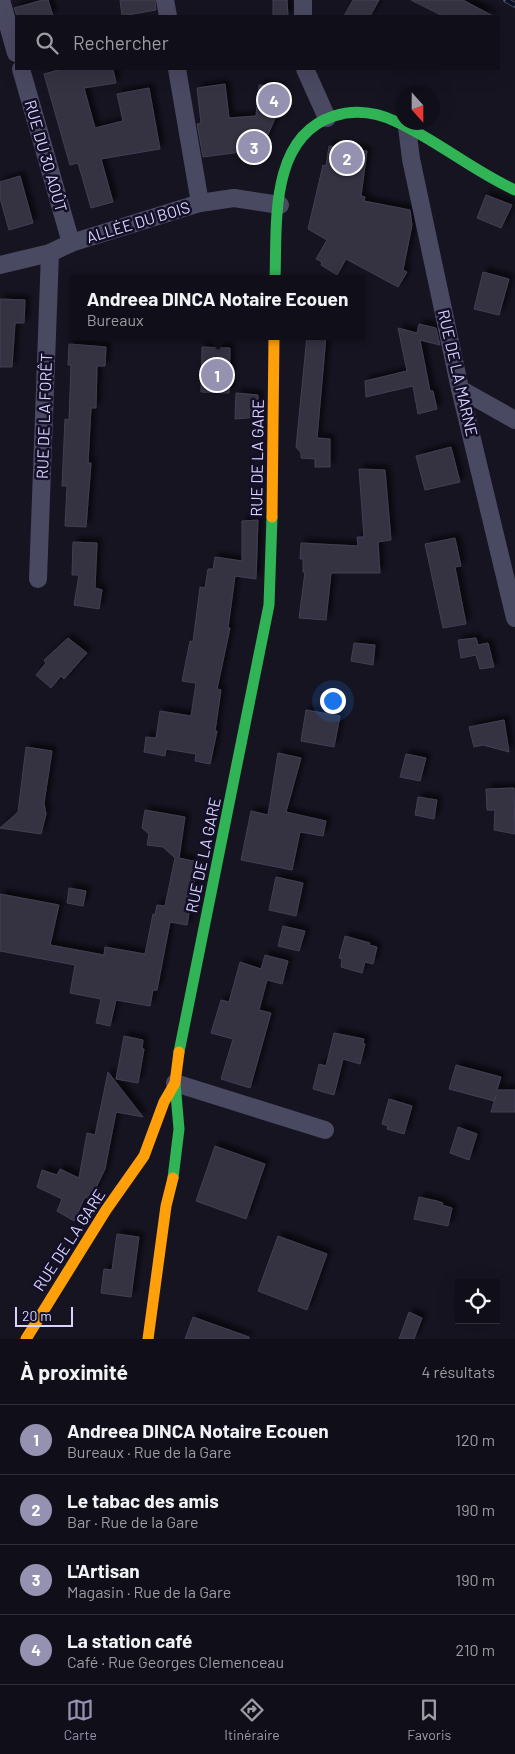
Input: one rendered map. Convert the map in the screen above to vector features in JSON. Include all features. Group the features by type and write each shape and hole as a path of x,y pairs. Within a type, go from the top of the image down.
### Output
{"street":[{"path":"1,0 15,49"},
{"path":"165,0 168,15"},
{"path":"303,0 303,15"},
{"name":"RUE DU 30 AOÛT","path":"21,70 71,243"},
{"path":"177,70 200,203"},
{"path":"305,70 327,118"},
{"path":"276,275 280,205 290,154 305,133 327,118 345,111 365,110 395,122"},
{"name":"RUE DE LA MARNE","path":"407,130 416,185 460,389 515,618"},
{"path":"412,130 494,181 515,190"},
{"name":"ALLÉE DU BOIS","path":"0,265 50,253 71,243 200,203 234,198 280,205"},
{"name":"RUE DE LA FORÊT","path":"38,579 50,253"},
{"name":"RUE DE LA GARE","path":"26,1339 106,1210 144,1156 164,1102 175,1083 179,1054 269,605 272,558 274,340"},
{"path":"460,389 515,420"},
{"path":"148,1339 166,1206 172,1185 180,1107 175,1083 325,1130"},
{"path":"144,1156 152,1164"},
{"path":"158,1181 166,1206"}],"building":[{"path":"48,0 53,15 17,15 14,8"},
{"path":"120,0 155,0 156,10 122,15"},
{"path":"273,0 287,0 288,15 273,15"},
{"path":"353,0 379,0 371,15 345,15"},
{"path":"411,0 463,0 491,15 441,15"},
{"path":"58,70 113,70 116,83 84,88 95,128 123,121 117,94 149,88 160,149 101,159 113,202 91,208 78,163 70,165 44,74"},
{"path":"225,84 229,118 256,116 259,85 281,87 277,114 266,139 250,159 241,152 203,157 197,124 201,123 197,88"},
{"path":"329,146 367,151 361,196 365,197 364,201 410,210 412,225 403,270 407,272 398,287 346,259 337,275 321,265 322,262 316,259 327,240 308,229 323,165 326,166"},
{"path":"20,176 33,223 9,230 0,198 0,182"},
{"path":"486,195 512,205 501,228 477,218"},
{"path":"483,272 509,279 499,315 474,309"},
{"path":"0,299 25,300 24,323 15,323 12,367 0,367"},
{"path":"419,324 436,328 440,345 420,340 430,391 433,391 437,409 418,414 413,386 366,397 365,381 407,371 398,328 417,333"},
{"path":"307,340 326,340 317,438 330,439 330,467 315,467 315,459 301,458 301,453 296,447"},
{"path":"69,344 106,347 105,366 97,366 96,408 91,408 88,463 91,463 86,527 65,526 67,486 62,486 65,419 69,420 71,365 68,365"},
{"path":"202,347 230,348 229,393 201,392"},
{"path":"236,393 258,395 258,417 235,419"},
{"path":"451,447 460,482 425,490 416,456"},
{"path":"359,469 385,470 391,540 378,542 380,573 331,573 326,620 299,618 305,572 303,572 303,559 300,559 301,543 358,546 357,537 364,537"},
{"path":"258,520 256,579 235,576 228,628 230,628 217,689 221,690 215,731 217,731 210,764 195,761 196,754 166,749 165,756 144,752 146,737 156,738 160,711 191,716 196,683 182,681 190,641 193,642 200,587 205,588 208,569 213,569 215,557 242,561 242,521"},
{"path":"455,538 461,566 455,567 466,624 443,628 425,544"},
{"path":"73,542 97,543 95,588 102,590 99,609 74,605 79,575 72,575"},
{"path":"68,638 87,653 64,679 61,676 51,688 36,675 46,663 44,660"},
{"path":"476,638 478,645 488,643 494,667 480,669 476,655 461,658 458,640"},
{"path":"354,643 375,645 373,665 351,661"},
{"path":"306,710 340,716 334,747 301,741"},
{"path":"504,720 509,752 483,745 474,747 469,727"},
{"path":"26,747 52,751 44,803 46,814 41,834 0,828 18,812"},
{"path":"278,753 301,758 286,812 326,821 323,836 300,832 292,870 241,860 251,811 268,815"},
{"path":"406,754 426,758 420,781 400,777"},
{"path":"514,788 515,834 494,830 495,810 487,810 486,789"},
{"path":"418,797 437,800 434,819 415,815"},
{"path":"145,810 185,817 179,858 198,862 187,925 170,922 157,990 153,990 150,1006 116,1000 110,1026 96,1023 101,999 70,993 75,965 0,951 0,894 59,905 50,945 104,955 105,947 145,954 153,914 155,915 157,905 165,906 175,858 163,847 147,845 149,834 142,828"},
{"path":"276,877 303,883 296,916 269,910"},
{"path":"69,888 86,891 83,906 67,903"},
{"path":"283,926 305,931 299,951 278,946"},
{"path":"345,936 370,943 369,945 377,947 373,964 365,962 362,973 341,967 342,959 339,958"},
{"path":"265,955 288,961 282,984 267,980 259,1010 271,1013 250,1088 221,1079 233,1039 211,1033 221,1000 229,1002 240,962 261,969"},
{"path":"334,1033 364,1039 363,1043 365,1044 360,1064 343,1059 334,1095 313,1089 319,1064 326,1066"},
{"path":"124,1036 143,1040 142,1049 144,1049 138,1083 116,1079"},
{"path":"456,1065 501,1077 497,1090 515,1090 515,1112 491,1112 496,1095 494,1101 449,1089"},
{"path":"108,1072 143,1117 116,1112 105,1169 90,1200 85,1197 74,1221 57,1211 62,1199 37,1187 42,1170 57,1175 60,1169 79,1178 87,1133 95,1135"},
{"path":"389,1099 412,1106 404,1134 387,1129 388,1126 382,1124"},
{"path":"458,1127 477,1134 469,1160 450,1153"},
{"path":"215,1146 265,1164 246,1219 196,1201"},
{"path":"419,1197 443,1203 442,1205 452,1208 448,1226 414,1219"},
{"path":"117,1234 139,1237 131,1297 101,1293 104,1269 112,1270"},
{"path":"278,1236 327,1254 307,1310 258,1291"},
{"path":"409,1312 422,1318 414,1339 399,1339"},
{"path":"193,1317 249,1337 249,1339 185,1339"}],"railway":[{"path":"506,0 515,5"}],"traffic: fast":[{"path":"275,275 277,209 287,162 298,143 313,127 334,116 358,112 374,114 389,119 427,138 515,190"},
{"path":"179,1052 269,605 272,517"},
{"path":"173,1178 179,1129 175,1083"}],"traffic: slow":[{"path":"272,517 274,340"},
{"path":"26,1339 106,1210 144,1156 164,1102 175,1083 179,1052"},
{"path":"148,1339 166,1206 173,1178"}],"place":[{"name":"La station café","path":"274,100"},
{"name":"L'Artisan","path":"254,147"},
{"name":"Le tabac des amis","path":"347,158"},
{"name":"Andreea DINCA Notaire Ecouen","path":"217,375"}]}
